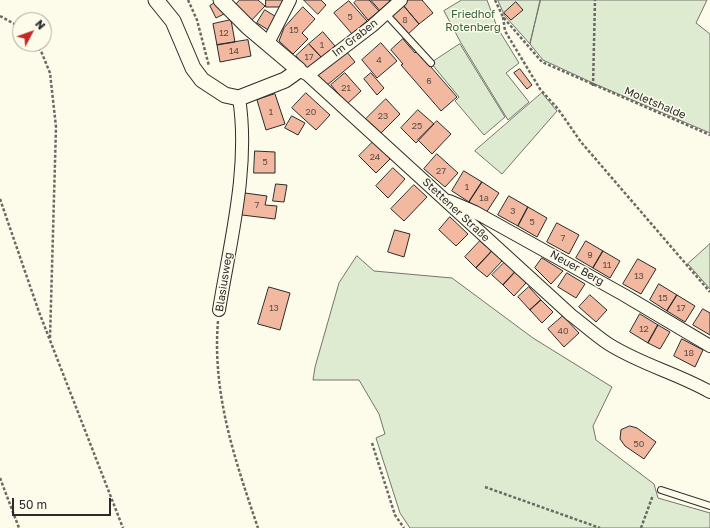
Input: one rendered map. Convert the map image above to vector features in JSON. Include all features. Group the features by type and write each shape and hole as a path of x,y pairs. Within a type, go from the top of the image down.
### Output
{"street":[{"path":"156,0 173,21 193,68 202,80 225,95 239,98 304,73"},
{"name":"Stettener Straße","path":"221,0 248,27 304,73 571,315 607,343 646,363 687,379 710,392"},
{"path":"268,43 290,0"},
{"name":"Im Graben","path":"304,73 386,14 401,0"},
{"name":"Blasiusweg","path":"219,310 241,173 242,116 239,98"},
{"name":"Neuer Berg","path":"442,197 482,215 624,294 710,346"}],"lane":[{"path":"386,14 431,63"},
{"path":"661,490 710,506"}],"path":[{"path":"188,0 197,20 208,56 212,87"},
{"path":"496,0 503,17 505,31 540,89 558,109 581,142 710,292"},
{"path":"593,86 595,0"},
{"path":"0,16 12,23"},
{"name":"Moletshalde","path":"503,17 542,62 593,86 710,135"},
{"path":"41,52 50,73 56,127 50,338"},
{"path":"0,199 39,312 123,528"},
{"name":"Blasiusweg","path":"219,310 216,347 218,386 236,465 258,528"},
{"path":"372,443 395,515 404,528"},
{"path":"0,478 19,528"},
{"path":"485,487 600,528"},
{"path":"641,528 653,494 656,491 661,490"}],"green space":[{"name":"Friedhof Rotenberg","path":"462,0 487,0 497,27 519,63 506,73 529,102 508,120 461,43 444,11"},
{"name":"Friedhof Rotenberg","path":"498,0 540,0 530,44 505,16"},
{"path":"541,0 707,0 696,23 710,34 710,133 543,60 530,44"},
{"path":"460,44 505,117 484,135 455,101 459,97 431,63"},
{"path":"542,93 557,111 502,174 475,151"},
{"path":"710,244 710,289 688,264"},
{"path":"357,256 374,271 452,278 533,338 612,387 593,426 596,440 654,484 658,498 710,513 710,528 410,528 400,513 376,438 385,434 379,414 359,380 313,380 315,367 339,283"}],"building":[{"path":"240,0 258,0 265,6 249,23 233,8"},
{"path":"266,0 284,0 284,7 266,7"},
{"path":"304,0 321,0 326,5 318,14"},
{"path":"357,0 369,0 379,11 368,20 354,3"},
{"path":"371,0 389,0 390,1 380,10"},
{"path":"408,0 422,0 433,13 419,24 403,5"},
{"path":"349,1 367,21 352,34 334,13"},
{"path":"216,2 226,13 216,18 210,6"},
{"path":"516,2 523,10 511,20 504,13"},
{"path":"403,5 419,24 407,35 391,15"},
{"path":"303,7 315,19 302,33 308,39 293,54 279,41 284,28"},
{"path":"265,10 278,18 270,31 257,23"},
{"path":"231,20 235,42 217,45 213,24"},
{"path":"323,32 335,46 322,58 309,44"},
{"path":"403,39 415,53 417,51 457,97 441,111 401,65 403,64 391,50"},
{"path":"248,40 251,56 220,62 217,45"},
{"path":"381,43 397,61 377,78 362,60"},
{"path":"309,44 322,58 308,70 296,56"},
{"path":"346,51 355,62 326,86 317,75"},
{"path":"520,69 532,85 527,89 514,73"},
{"path":"345,73 361,91 347,104 331,85"},
{"path":"371,73 384,88 377,95 364,79"},
{"path":"306,93 330,115 316,130 292,108"},
{"path":"275,94 285,124 266,130 257,100"},
{"path":"386,99 400,114 381,133 366,119"},
{"path":"418,110 434,124 416,143 401,128"},
{"path":"292,116 305,123 298,135 285,128"},
{"path":"437,121 451,134 432,154 418,140"},
{"path":"373,142 390,159 376,173 359,156"},
{"path":"255,151 275,152 275,173 254,173"},
{"path":"437,154 458,173 445,187 424,169"},
{"path":"393,168 405,179 388,198 376,186"},
{"path":"464,171 482,182 469,202 452,191"},
{"path":"482,182 499,193 486,213 469,202"},
{"path":"276,184 287,185 284,202 273,201"},
{"path":"414,185 427,197 404,221 391,209"},
{"path":"245,193 267,196 265,205 277,206 275,219 242,215"},
{"path":"509,196 528,207 518,226 498,215"},
{"path":"528,207 547,218 537,237 518,226"},
{"path":"450,217 468,234 456,246 439,230"},
{"path":"557,223 579,235 569,254 547,242"},
{"path":"395,230 410,234 404,257 388,252"},
{"path":"480,241 492,251 476,268 465,257"},
{"path":"586,241 603,251 593,268 576,258"},
{"path":"492,251 502,261 487,277 476,268"},
{"path":"603,251 620,261 610,278 593,268"},
{"path":"542,258 563,271 551,284 535,268"},
{"path":"638,259 656,269 641,294 623,284"},
{"path":"505,262 515,272 503,285 492,275"},
{"path":"515,272 526,283 514,296 503,285"},
{"path":"567,273 585,284 576,298 558,287"},
{"path":"659,284 677,295 667,311 650,300"},
{"path":"269,287 290,293 280,330 258,324"},
{"path":"529,287 541,300 530,310 518,297"},
{"path":"590,295 607,310 596,322 579,307"},
{"path":"677,295 695,306 685,322 667,311"},
{"path":"541,300 553,312 542,323 530,310"},
{"path":"703,309 710,313 710,335 693,325"},
{"path":"640,314 658,325 648,343 630,332"},
{"path":"563,316 579,333 564,347 548,329"},
{"path":"658,325 670,332 660,349 648,343"},
{"path":"682,339 703,350 695,367 674,356"},
{"path":"630,426 637,428 656,442 644,459 625,446 620,439 621,430"}]}
